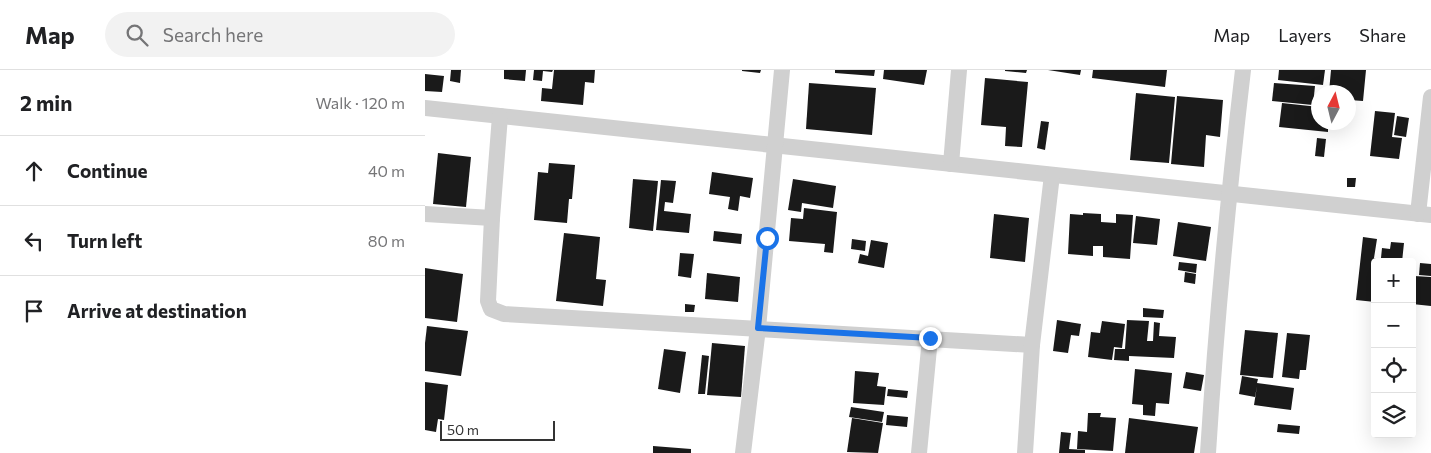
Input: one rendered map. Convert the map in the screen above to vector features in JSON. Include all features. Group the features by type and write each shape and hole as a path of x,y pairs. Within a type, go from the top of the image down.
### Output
{"street":[{"path":"743,453 758,328 782,70"},
{"path":"951,164 959,70"},
{"path":"1208,453 1216,327 1228,193 1243,70"},
{"path":"425,108 1424,214 1431,97"},
{"path":"500,116 488,301 491,309 504,314 1032,345"},
{"path":"1025,453 1032,345 1052,175"},
{"path":"425,214 492,218"},
{"path":"919,453 930,338"}],"building":[{"path":"451,70 461,70 460,83 450,81"},
{"path":"504,70 526,70 525,81 504,79"},
{"path":"534,70 553,70 552,72 543,71 542,81 533,80"},
{"path":"554,70 595,70 594,83 585,82 583,105 541,101 542,88 552,89"},
{"path":"742,70 761,70 760,73"},
{"path":"835,70 875,70 874,76 835,73"},
{"path":"884,70 927,70 924,85 883,79"},
{"path":"1005,70 1027,70 1026,73"},
{"path":"1048,70 1081,70 1080,75"},
{"path":"1093,70 1167,70 1165,87 1092,78"},
{"path":"1279,70 1325,70 1323,85 1278,80"},
{"path":"1331,70 1366,70 1363,101 1356,100 1356,85 1330,85"},
{"path":"425,74 444,76 442,92 425,91"},
{"path":"985,78 1028,82 1022,147 1005,146 1006,127 981,125"},
{"path":"809,83 876,88 872,135 806,129"},
{"path":"1274,83 1311,86 1311,105 1272,101"},
{"path":"1136,93 1175,97 1169,163 1130,160"},
{"path":"1177,96 1223,100 1220,137 1206,135 1204,167 1171,164"},
{"path":"1282,103 1311,106 1311,130 1328,130 1328,132 1279,127"},
{"path":"1375,111 1395,113 1392,137 1402,138 1399,159 1370,156"},
{"path":"1397,116 1409,118 1406,137 1394,135"},
{"path":"1041,121 1049,122 1045,150 1037,148"},
{"path":"1317,138 1326,139 1324,157 1315,156"},
{"path":"438,153 471,157 466,207 433,204"},
{"path":"549,163 575,165 572,199 569,199 567,223 534,220 538,172 548,173"},
{"path":"712,172 753,178 750,198 740,196 738,211 728,209 730,197 709,194"},
{"path":"1347,178 1356,178 1355,187 1347,187"},
{"path":"633,179 658,181 653,231 629,228"},
{"path":"793,179 836,186 833,208 802,203 801,212 788,210"},
{"path":"661,180 676,181 673,203 665,202 664,211 691,214 689,233 656,230"},
{"path":"804,208 837,212 833,253 824,252 825,244 789,241 791,218 803,219"},
{"path":"1083,213 1101,214 1101,222 1116,223 1116,214 1133,215 1130,259 1103,257 1103,246 1093,246 1093,256 1068,254 1070,214 1083,215"},
{"path":"994,214 1029,218 1025,262 990,258"},
{"path":"1136,216 1160,219 1157,245 1133,243"},
{"path":"1178,222 1211,227 1206,261 1173,256"},
{"path":"714,231 742,234 741,244 713,241"},
{"path":"564,233 600,237 596,279 606,280 603,306 556,301"},
{"path":"1363,237 1377,239 1374,258 1371,258 1371,302 1356,300"},
{"path":"852,239 866,241 865,251 851,249"},
{"path":"871,240 888,243 884,268 858,263 860,254 868,256"},
{"path":"1391,242 1404,243 1402,258 1381,258 1382,248 1390,249"},
{"path":"680,253 694,254 691,278 678,276"},
{"path":"1179,262 1197,264 1196,273 1178,270"},
{"path":"1420,263 1431,264 1431,276 1419,275"},
{"path":"425,268 463,274 457,322 425,318"},
{"path":"1185,272 1196,274 1195,284 1184,282"},
{"path":"707,273 740,277 738,302 705,299"},
{"path":"1416,276 1431,277 1431,306 1416,304"},
{"path":"685,304 695,305 694,312 685,312"},
{"path":"1143,308 1164,310 1163,318 1143,317"},
{"path":"1057,320 1081,324 1079,336 1071,335 1068,353 1053,351"},
{"path":"1127,320 1149,321 1147,341 1153,341 1154,322 1160,323 1159,336 1176,337 1174,358 1129,356 1129,361 1114,360 1115,349 1125,349"},
{"path":"1102,321 1125,324 1122,348 1114,347 1112,360 1088,357 1091,332 1100,333"},
{"path":"427,326 468,331 461,376 425,371"},
{"path":"1245,330 1278,333 1273,378 1240,375"},
{"path":"1287,333 1310,335 1306,370 1300,370 1299,379 1282,377"},
{"path":"712,343 745,346 741,397 707,395"},
{"path":"664,349 686,352 680,393 658,389"},
{"path":"702,355 709,356 705,394 698,394"},
{"path":"1135,369 1172,373 1169,404 1156,403 1155,416 1143,415 1143,405 1132,404"},
{"path":"855,371 879,373 877,386 886,387 884,405 853,403"},
{"path":"1186,372 1204,375 1201,391 1183,388"},
{"path":"1242,376 1258,379 1257,383 1294,388 1291,410 1254,405 1257,386 1255,397 1239,394"},
{"path":"425,382 448,385 444,420 438,419 436,432 425,430"},
{"path":"888,389 908,391 907,398 887,396"},
{"path":"851,407 884,412 882,422 849,417"},
{"path":"1088,413 1101,413 1100,417 1116,418 1113,451 1077,449 1078,431 1087,432"},
{"path":"887,415 908,417 907,427 886,425"},
{"path":"852,418 883,423 878,453 847,452"},
{"path":"1129,418 1198,427 1194,453 1125,453"},
{"path":"1278,424 1300,426 1299,434 1277,432"},
{"path":"1061,432 1071,433 1069,449 1085,450 1085,453 1059,453"},
{"path":"653,446 691,449 691,453 653,453"}],"route":[{"path":"767,238 758,328 930,338"}]}
